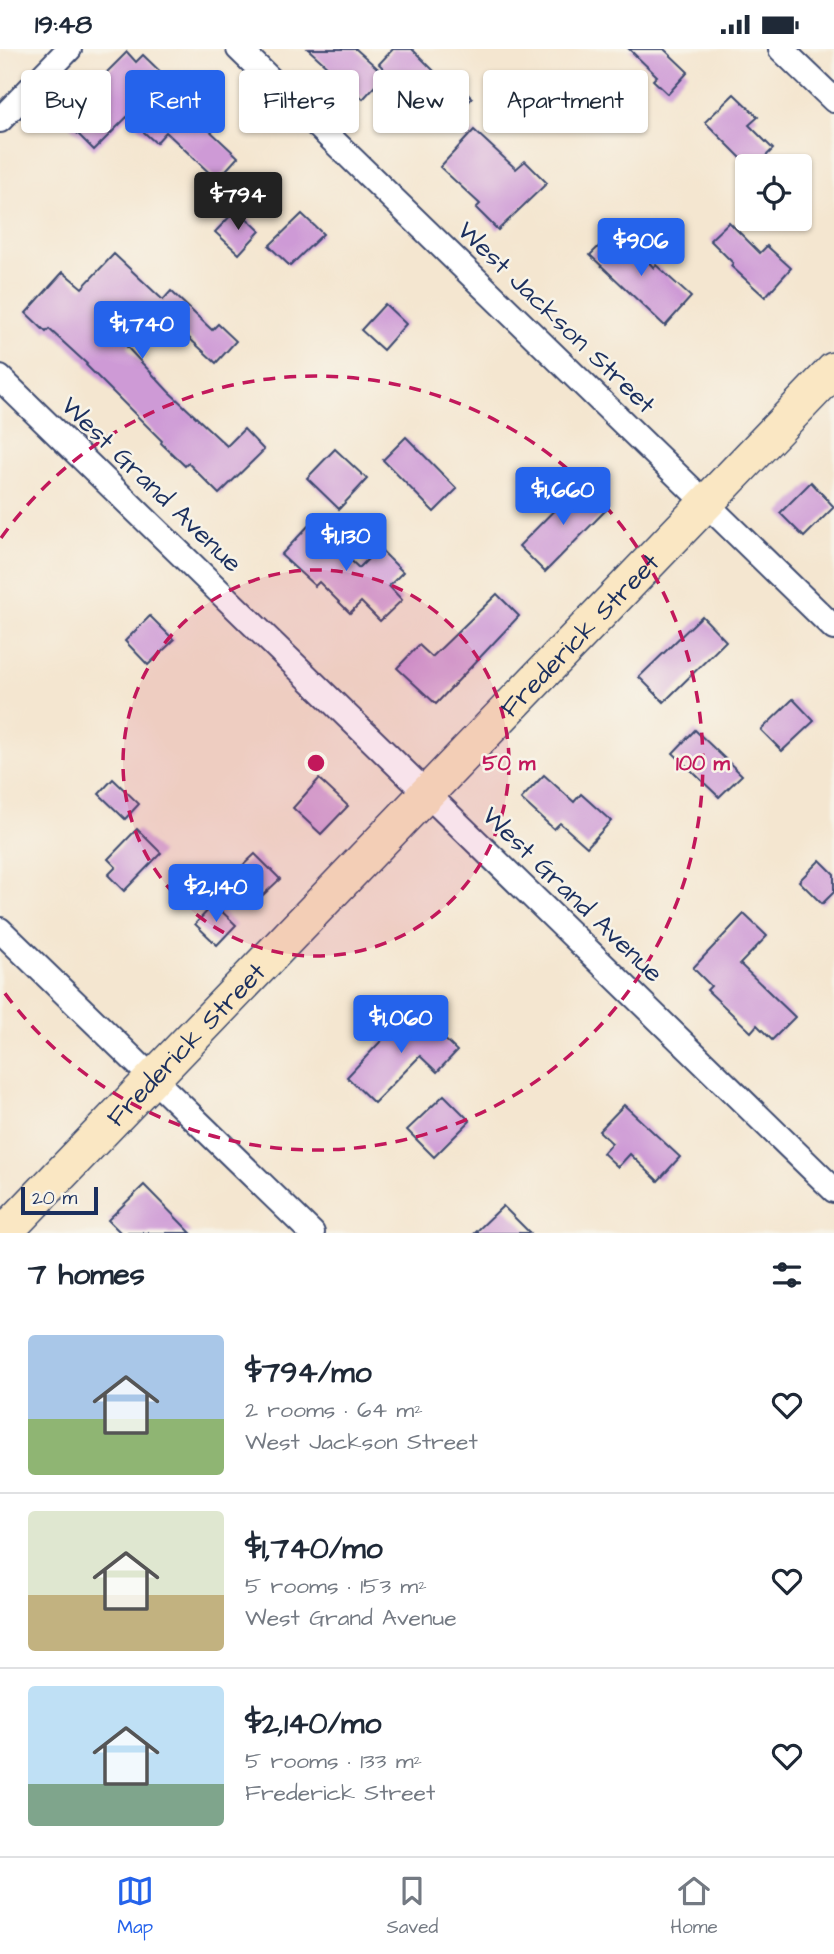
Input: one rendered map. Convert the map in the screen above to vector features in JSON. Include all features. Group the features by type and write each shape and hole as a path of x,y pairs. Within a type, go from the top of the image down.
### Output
{"street":[{"path":"0,121 69,49"},
{"name":"West Jackson Street","path":"239,49 834,628"},
{"path":"781,49 834,100"},
{"name":"Frederick Street","path":"4,1233 834,370"},
{"name":"West Grand Avenue","path":"0,377 834,1190"},
{"path":"0,930 312,1233"}],"building":[{"path":"308,49 356,49 379,70 373,70 373,88 363,99 359,95 359,70 331,70"},
{"path":"393,49 412,49 433,70 385,70 379,64"},
{"path":"629,49 664,49 688,72 668,94 653,80 657,76"},
{"path":"127,52 136,62 143,55 159,70 125,70 125,119 111,133 111,70"},
{"path":"734,94 758,117 749,125 773,149 768,154 737,154 705,122"},
{"path":"474,130 516,169 525,161 547,183 498,230 476,208 480,204 440,167"},
{"path":"77,133 111,133 94,150"},
{"path":"145,133 165,133 156,143"},
{"path":"167,133 212,133 238,157 217,180"},
{"path":"237,209 260,231 239,254 215,232"},
{"path":"302,214 323,234 290,266 269,246"},
{"path":"729,222 735,231 760,253 767,246 791,268 765,297 731,266 733,263 710,240"},
{"path":"617,229 654,268 656,265 691,297 665,326 590,255"},
{"path":"114,254 163,300 171,291 212,330 218,324 236,341 216,363 159,314 127,347 169,392 227,446 244,429 264,450 219,494 188,463 185,466 161,443 87,364 49,329 46,332 26,313 63,272 82,288"},
{"path":"385,304 406,324 383,350 361,330"},
{"path":"406,437 457,489 434,512 383,460"},
{"path":"335,449 367,479 339,509 307,478"},
{"path":"811,482 834,507 804,537 780,513"},
{"path":"581,483 607,509 545,572 519,546"},
{"path":"311,523 359,568 379,548 403,572 389,586 402,600 380,621 361,602 350,613 319,582 315,586 281,555"},
{"path":"497,594 519,616 436,704 397,668 419,645 432,657"},
{"path":"150,616 174,640 148,665 125,641"},
{"path":"702,616 726,641 664,702 639,677"},
{"path":"793,699 814,721 782,751 761,730"},
{"path":"695,730 742,775 719,797 673,753"},
{"path":"544,775 574,802 581,794 611,821 587,847 560,823 554,829 521,799"},
{"path":"113,779 139,804 125,819 99,794"},
{"path":"319,779 348,806 321,834 293,808"},
{"path":"137,829 161,853 124,891 108,875 116,867 108,859"},
{"path":"255,854 280,879 263,895 238,870"},
{"path":"820,860 834,874 834,892 822,904 799,881"},
{"path":"214,904 236,925 217,945 195,924"},
{"path":"744,914 767,936 740,964 795,1017 772,1040 757,1025 751,1032 707,990 711,986 693,968"},
{"path":"412,1008 457,1051 437,1072 420,1056 374,1103 347,1077"},
{"path":"444,1095 470,1121 434,1157 407,1130"},
{"path":"624,1105 680,1157 658,1181 630,1154 618,1167 603,1153 612,1143 599,1131"},
{"path":"144,1185 191,1233 121,1233 108,1220"},
{"path":"503,1206 530,1233 475,1233"}]}
